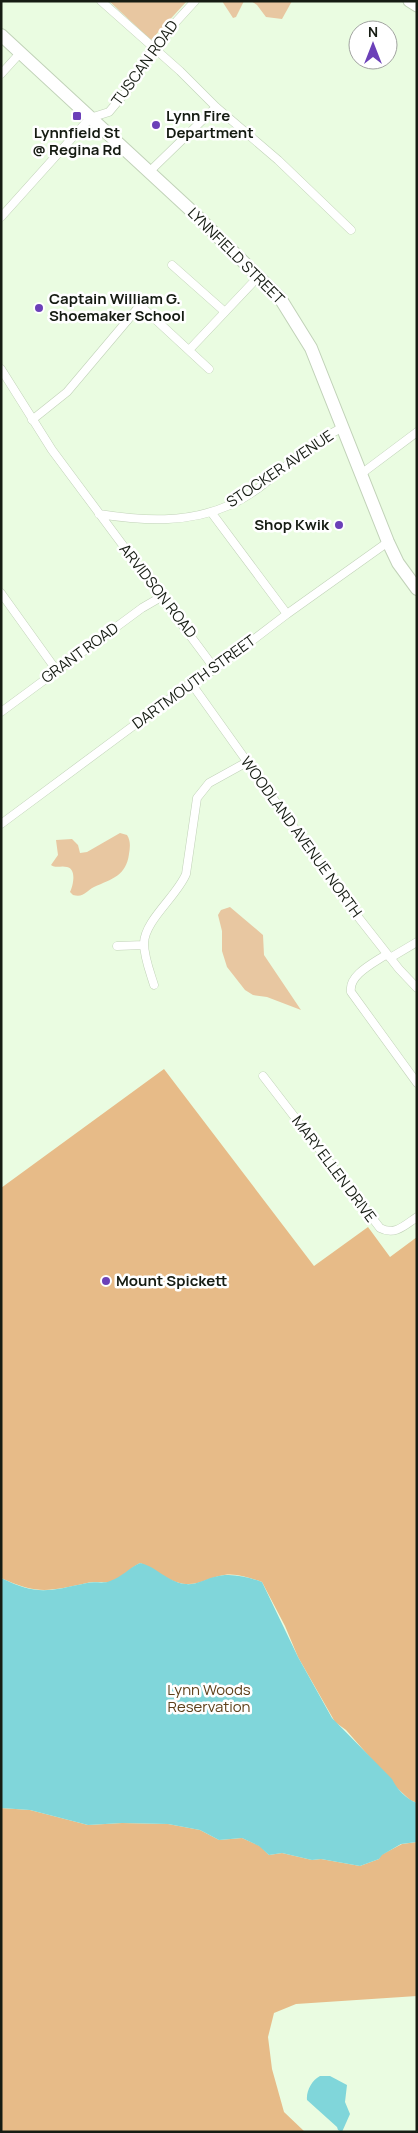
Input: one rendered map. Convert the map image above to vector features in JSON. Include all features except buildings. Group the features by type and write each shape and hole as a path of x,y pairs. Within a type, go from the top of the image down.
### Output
{"main road":[{"name":"LYNNFIELD STREET","path":"1,35 149,172 280,298 297,323 310,348 388,542 398,563 417,589"}],"street":[{"path":"100,1 153,47 216,107 278,160 350,230"},
{"name":"TUSCAN ROAD","path":"90,118 109,112 129,88 153,47 195,1"},
{"path":"410,1 417,6"},
{"path":"1,74 20,53"},
{"path":"149,172 216,107"},
{"path":"1,218 90,118"},
{"path":"172,266 225,312"},
{"path":"190,349 259,276"},
{"path":"32,420 67,392 137,309 143,308 190,349 209,369"},
{"name":"ARVIDSON ROAD","path":"1,369 32,420 99,514 201,647 215,669"},
{"name":"STOCKER AVENUE","path":"99,514 141,520 181,519 212,512 232,504 316,442 343,427"},
{"path":"362,474 417,432"},
{"path":"212,512 287,614"},
{"name":"DARTMOUTH STREET","path":"1,824 191,683 215,669 287,614 388,542"},
{"path":"1,593 57,671"},
{"name":"GRANT ROAD","path":"1,712 142,608 161,597"},
{"name":"WOODLAND AVENUE NORTH","path":"191,683 388,956 417,988"},
{"path":"154,985 144,945 149,928 181,885 186,874 195,806 200,793 209,783 247,762"},
{"path":"417,942 388,956 354,978 350,985 351,992 417,1083"},
{"path":"117,946 144,945"},
{"name":"MARY ELLEN DRIVE","path":"263,1076 380,1228 392,1232 417,1217"}],"shaded area":[{"path":"109,1 187,1 151,40"},
{"path":"222,1 244,1 236,17 233,18"},
{"path":"251,1 292,1 282,19 266,17 257,5"},
{"path":"120,833 127,835 130,844 125,867 112,879 82,895 73,895 70,892 73,874 70,868 51,865 58,855 56,840 72,839 78,845 80,853 87,852"},
{"path":"230,907 263,935 264,955 301,1010 267,997 253,995 245,990 227,967 222,951 222,931 218,915 221,910"},
{"path":"164,1069 314,1266 368,1227 390,1257 417,1237 417,1803 410,1800 396,1787 346,1730 335,1722 298,1657 285,1626 262,1582 243,1576 229,1575 186,1584 168,1578 140,1563 110,1582 90,1582 63,1588 34,1589 1,1578 1,1188"},
{"path":"1,1808 30,1810 88,1825 122,1823 168,1824 200,1830 219,1840 242,1838 260,1846 269,1855 282,1853 312,1860 321,1859 360,1866 379,1859 381,1855 402,1844 417,1842 417,1996 296,2004 274,2013 268,2037 272,2069 284,2112 305,2132 1,2132"}],"water":[{"path":"140,1563 179,1583 185,1584 197,1583 226,1575 245,1577 262,1582 298,1657 332,1718 392,1779 402,1793 417,1803 417,1842 401,1844 382,1855 379,1859 360,1866 321,1859 312,1860 282,1853 269,1855 259,1846 242,1838 219,1840 200,1830 168,1824 122,1823 88,1825 30,1810 1,1808 1,1578 34,1590 52,1590 90,1582 108,1582"},
{"path":"320,2076 330,2076 347,2085 345,2102 350,2114 342,2132 307,2100 310,2086"}],"place":[{"name":"Lynnfield St @ Regina Rd","path":"77,116"},
{"name":"Lynn Fire Department","path":"156,125"},
{"name":"Captain William G. Shoemaker School","path":"39,308"},
{"name":"Shop Kwik","path":"339,525"},
{"name":"Mount Spickett","path":"106,1281"}],"park label":[{"name":"Lynn Woods Reservation","path":"209,1698"}]}
